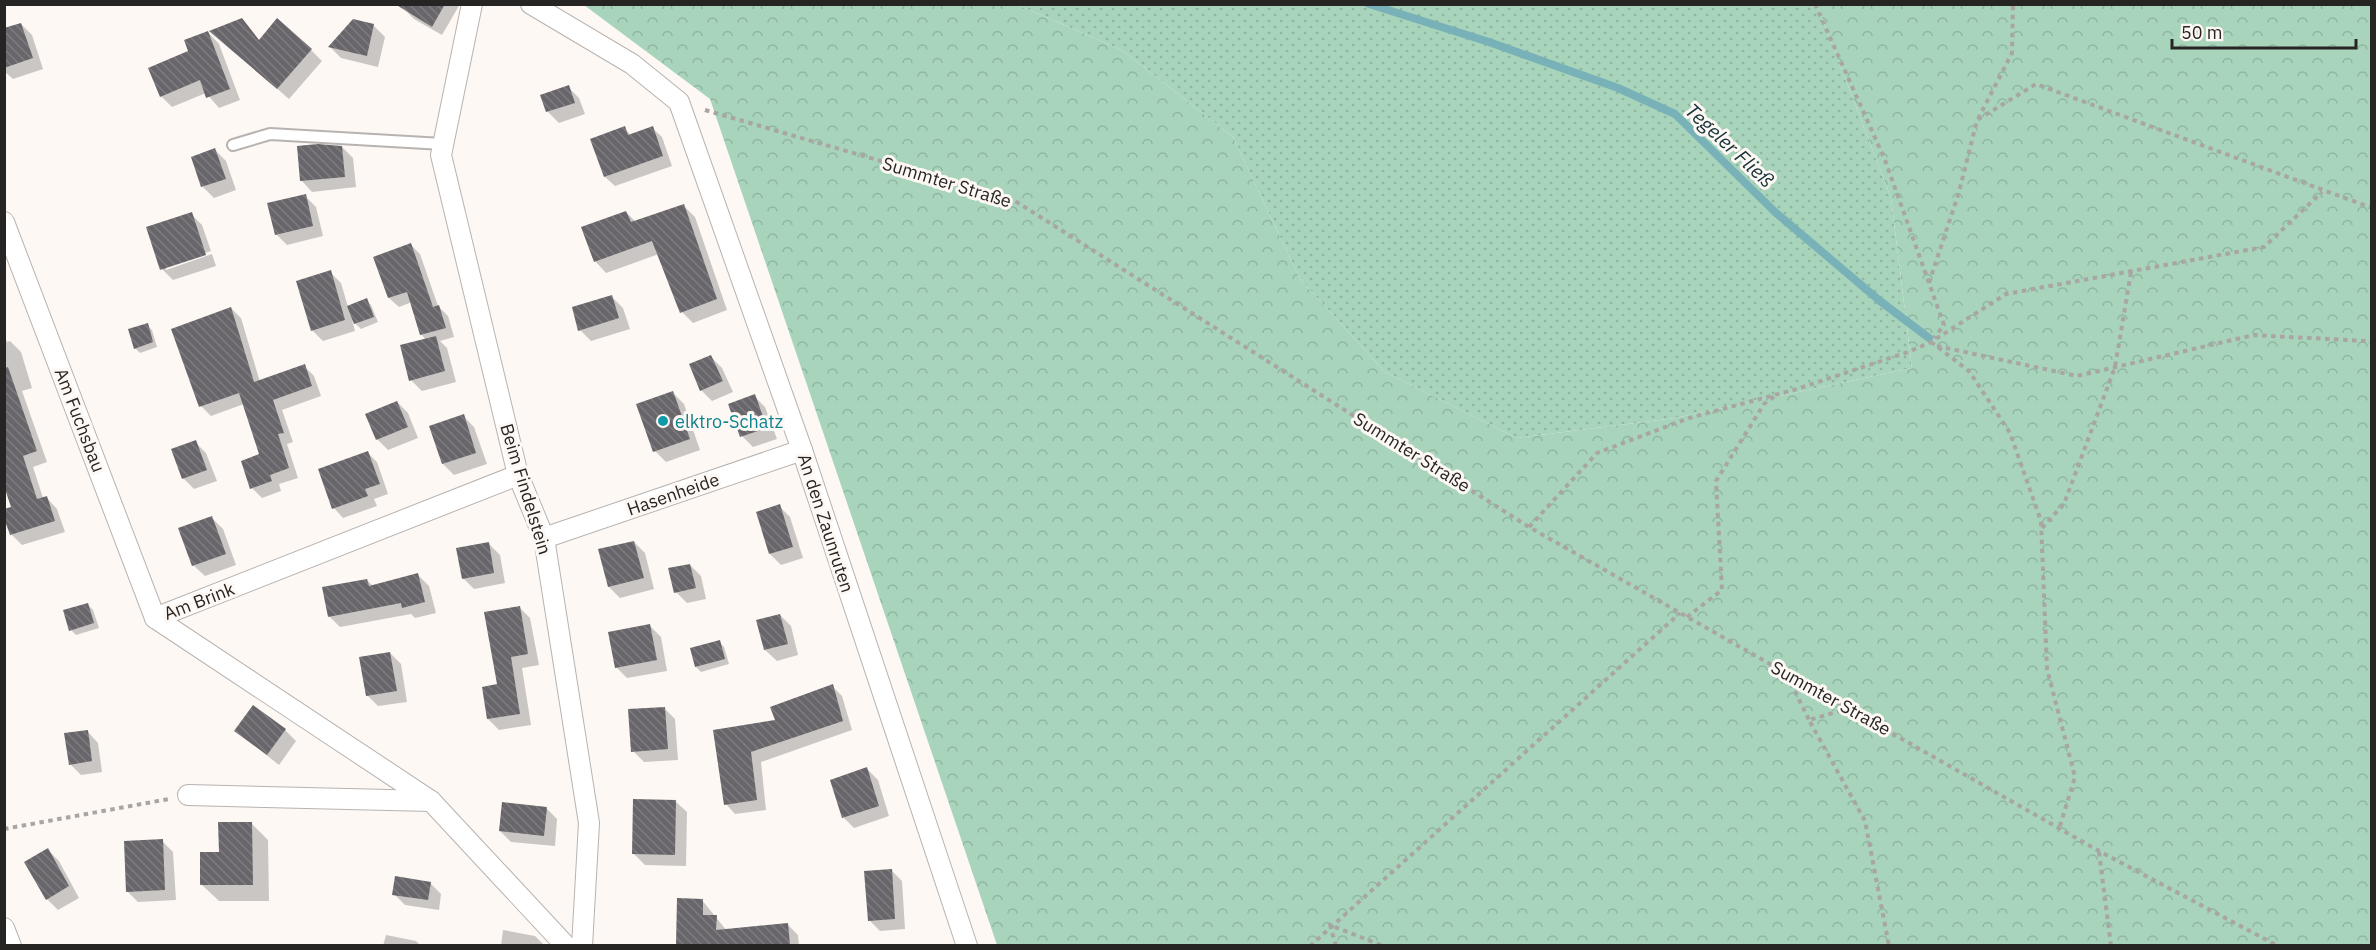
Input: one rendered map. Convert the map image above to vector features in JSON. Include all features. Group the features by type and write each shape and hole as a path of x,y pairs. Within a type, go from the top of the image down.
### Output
{"street":[{"name":"Beim Findelstein","path":"472,4 441,155 518,475 544,538 589,823 582,945"},
{"path":"531,4 632,64 679,102"},
{"name":"An den Zaunruten","path":"679,102 802,450 967,945"},
{"name":"Am Fuchsbau","path":"4,222 155,618"},
{"name":"Hasenheide","path":"544,538 802,450"},
{"name":"Am Brink","path":"155,618 518,475"},
{"name":"Am Brink","path":"155,618 431,801 566,945"},
{"path":"188,795 431,801"},
{"path":"4,928 11,945"}],"lane":[{"path":"233,145 270,134 443,144"}],"path":[{"path":"1815,4 1885,160 1944,325 1931,342"},
{"path":"1929,284 1959,192 1977,120 2012,53 2013,4"},
{"path":"1977,120 2036,84 2322,192 2372,208"},
{"name":"Summter Straße","path":"679,102 1012,199 1529,527 2059,829 2278,945"},
{"path":"1529,527 1597,453 1689,418 1778,394 1908,352 1931,342 2006,294 2264,247 2322,192"},
{"path":"2041,528 2064,504 2115,367 2131,272"},
{"path":"1931,342 2077,376 2254,335 2365,340 2372,344"},
{"path":"1931,342 1969,371 2010,432 2041,521 2047,669 2075,777 2059,829"},
{"path":"1687,617 1722,590 1716,481 1764,404 1778,394"},
{"path":"1310,945 1680,613"},
{"path":"1787,674 1809,720 1865,821 1889,945"},
{"path":"1809,720 1850,708"},
{"path":"4,829 188,795"},
{"path":"2099,851 2111,945"},
{"path":"1330,925 1336,945"},
{"path":"1330,925 1383,945"}],"green space":[{"path":"584,5 1018,5 1122,50 1233,137 1300,279 1385,372 1517,438 1675,418 1912,368 1891,198 1817,5 2371,5 2371,945 997,945 710,99"},
{"path":"1018,5 1817,5 1891,198 1912,368 1675,418 1517,438 1385,372 1300,279 1233,137 1122,50"}],"building":[{"path":"395,4 445,4 432,27"},
{"path":"242,18 259,40 277,18 312,49 277,89 209,31"},
{"path":"353,19 374,24 367,56 328,47"},
{"path":"21,23 33,58 4,68 4,28"},
{"path":"208,31 230,89 206,98 200,80 160,97 148,68 188,51 184,40"},
{"path":"569,85 575,103 546,112 540,95"},
{"path":"625,126 628,135 653,126 663,156 604,177 590,139"},
{"path":"318,144 342,146 345,177 300,181 297,146"},
{"path":"215,148 226,179 201,187 191,157"},
{"path":"306,194 313,226 275,235 267,203"},
{"path":"684,204 717,299 680,313 652,241 594,262 581,227 626,211 631,222"},
{"path":"192,212 206,255 160,270 146,227"},
{"path":"411,243 433,307 439,305 446,328 420,335 407,292 388,298 373,257"},
{"path":"331,270 345,320 311,331 296,281"},
{"path":"612,295 619,318 578,331 572,307"},
{"path":"367,298 374,317 354,324 347,306"},
{"path":"231,307 254,382 305,364 312,386 273,400 284,433 278,434 289,468 270,475 272,481 250,489 241,461 259,454 239,393 199,407 171,329"},
{"path":"148,323 153,342 134,349 128,329"},
{"path":"436,336 445,371 409,381 400,345"},
{"path":"711,355 723,381 700,391 689,364"},
{"path":"8,367 37,451 23,456 37,499 47,496 55,521 10,535 4,518 4,509 11,507 4,486 4,368"},
{"name":"elktro-Schatz","path":"673,391 690,439 653,452 636,404"},
{"path":"755,394 767,428 740,437 728,404"},
{"path":"397,401 408,427 376,440 365,414"},
{"path":"464,414 476,453 442,464 429,426"},
{"path":"196,440 207,470 182,479 171,449"},
{"path":"368,451 380,484 365,489 368,496 332,509 318,469"},
{"path":"780,504 793,547 769,554 756,512"},
{"path":"212,516 226,554 192,566 178,528"},
{"path":"634,541 644,578 608,587 598,549"},
{"path":"489,542 494,573 462,579 456,548"},
{"path":"690,564 696,588 674,593 668,568"},
{"path":"418,573 425,602 402,608 401,603 328,617 322,587 367,579 369,586"},
{"path":"88,603 94,623 69,631 63,610"},
{"path":"520,606 528,654 511,657 520,714 487,719 482,687 497,684 484,612"},
{"path":"780,614 788,644 764,650 756,620"},
{"path":"650,624 657,660 615,668 608,632"},
{"path":"720,640 725,659 695,667 690,648"},
{"path":"390,652 397,691 366,696 359,657"},
{"path":"833,684 843,721 751,752 757,800 724,805 713,730 775,720 770,707"},
{"path":"253,705 286,729 267,755 234,731"},
{"path":"665,707 668,749 631,752 628,709"},
{"path":"88,730 92,761 69,765 64,733"},
{"path":"867,767 879,806 842,818 830,780"},
{"path":"633,799 676,800 675,855 632,854"},
{"path":"502,802 547,807 544,836 499,831"},
{"path":"218,822 252,822 253,885 200,885 200,852 219,852"},
{"path":"163,839 165,890 126,892 124,841"},
{"path":"48,848 69,886 46,900 24,862"},
{"path":"892,869 895,919 868,921 864,871"},
{"path":"395,876 431,882 428,900 392,895"},
{"path":"677,898 703,899 703,915 717,915 716,930 788,923 790,945 676,945"}],"waterway":[{"name":"Tegeler Fließ","path":"1369,4 1489,42 1618,88 1675,114 1775,212 1880,301 1929,338"}],"place":[{"name":"elktro-Schatz","path":"663,421"}]}
